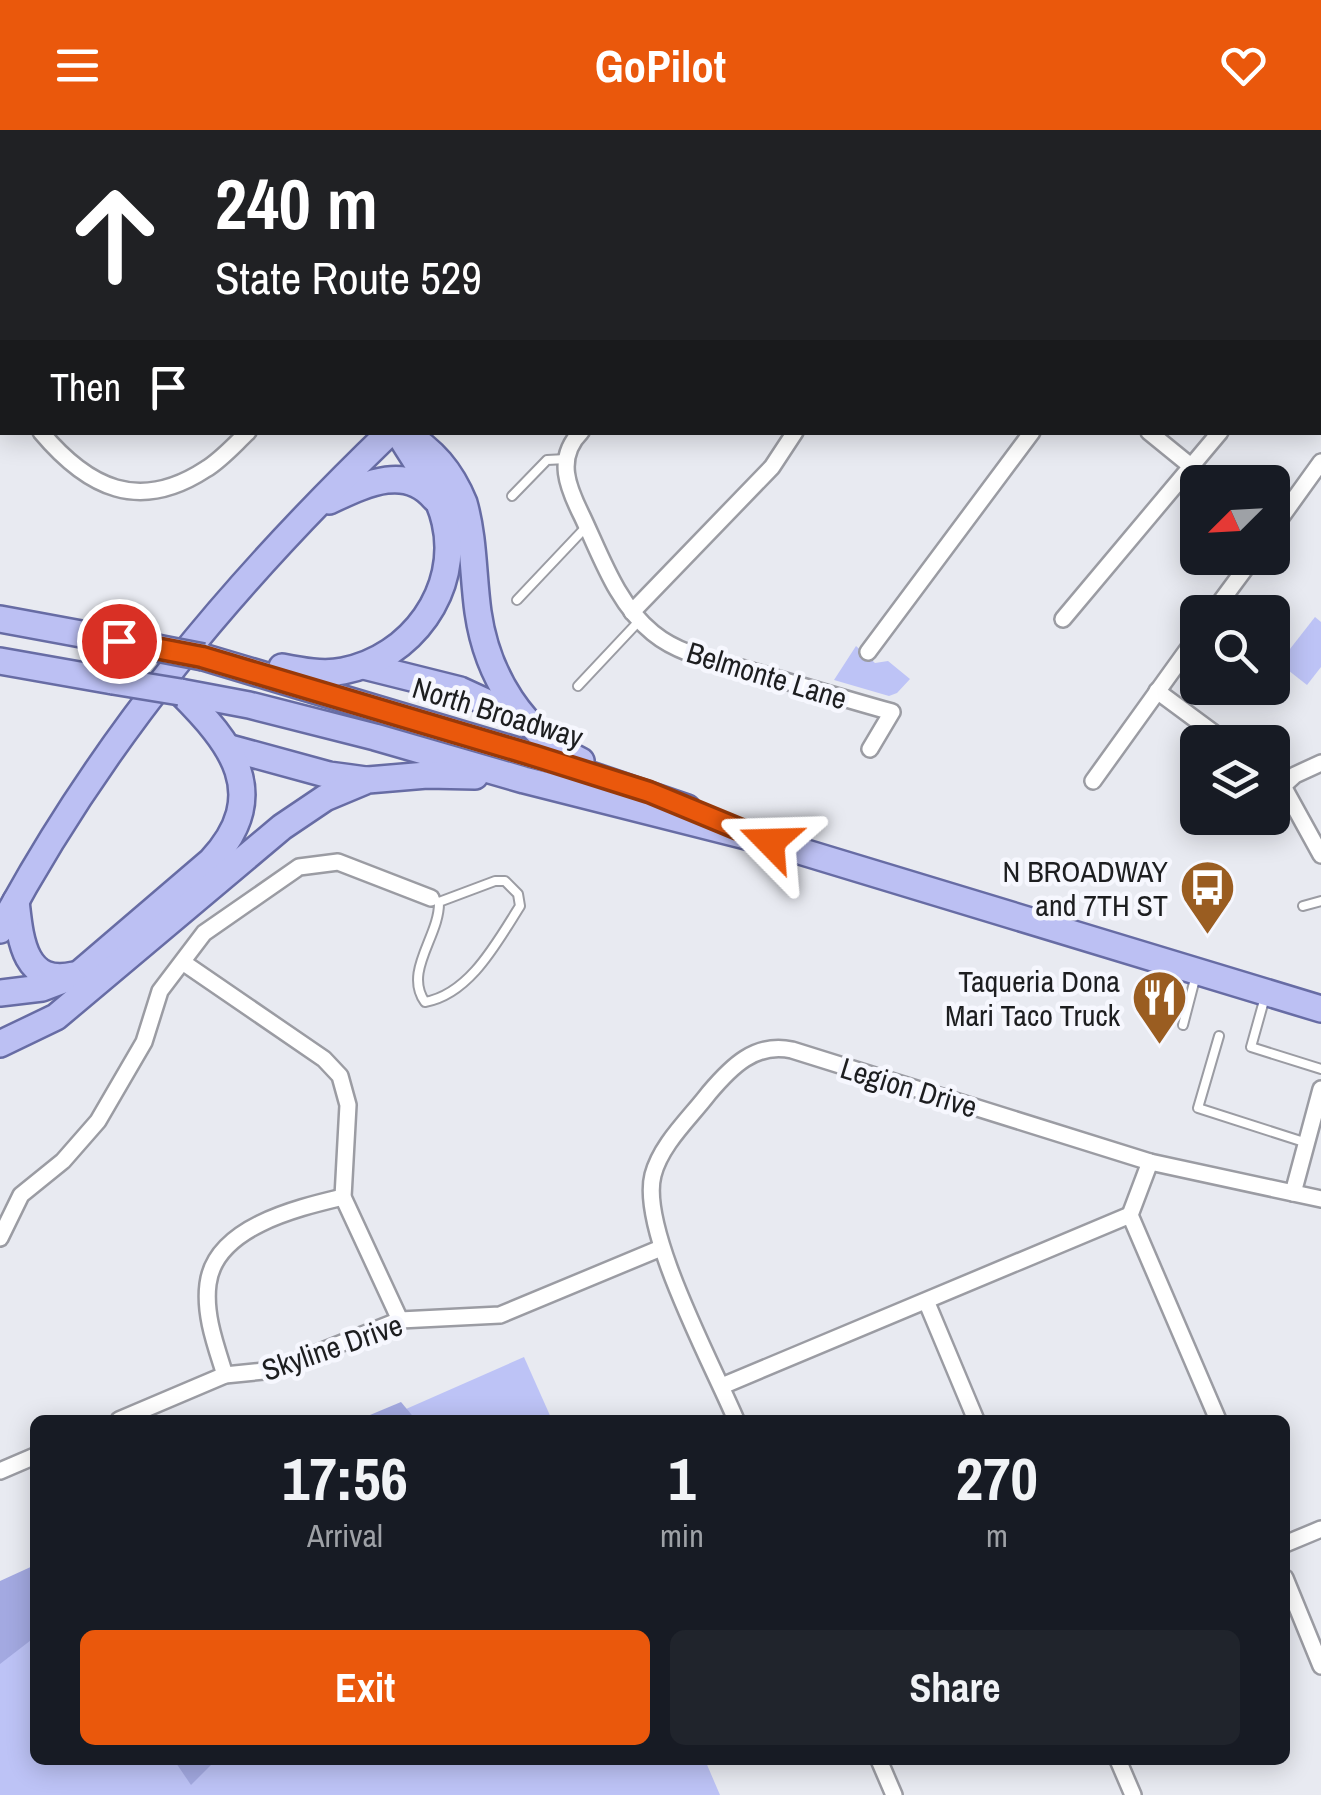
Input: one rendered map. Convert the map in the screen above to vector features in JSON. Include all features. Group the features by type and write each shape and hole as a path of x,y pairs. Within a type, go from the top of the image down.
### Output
{"main road":[{"path":"0,930 84,788 168,670 310,510 387,435"},
{"path":"0,619 310,673 364,666 401,644 432,607 442,586 448,554 440,506 403,435"},
{"path":"406,435 429,448 456,483 468,520 482,637 502,688 527,721"},
{"path":"310,510 370,483 389,479 428,491 440,506"},
{"name":"North Broadway","path":"202,657 649,792 770,842"},
{"name":"North Broadway","path":"0,661 249,705 375,737 524,780 770,842 1321,1009"},
{"path":"364,666 460,690 527,721 573,757 649,792"},
{"path":"0,993 42,988 79,974 210,861 227,841 238,816 238,768 230,748 180,692"},
{"path":"230,748 329,775 368,780 427,774 524,780"},
{"path":"0,1044 56,1017 297,816 325,798 368,780"},
{"path":"16,900 20,942 31,962 52,976 79,974"},
{"path":"0,1019 23,1027 56,1017"}],"street":[{"path":"43,435 62,458 90,478 122,490 149,490 181,482 208,468 245,435"},
{"path":"566,459 578,435"},
{"path":"636,616 772,467 794,435"},
{"path":"868,652 1030,435"},
{"path":"1153,435 1190,465"},
{"path":"1194,465 1218,435"},
{"name":"Belmonte Lane","path":"566,459 564,469 570,492 610,577 636,616 672,646 694,655 892,712 870,749"},
{"path":"1290,505 1321,462"},
{"path":"1063,618 1180,481"},
{"path":"1093,781 1180,659"},
{"path":"1157,691 1203,725"},
{"path":"1290,776 1321,763"},
{"path":"1290,802 1321,855"},
{"path":"0,1238 21,1195 63,1160 98,1121 144,1042 160,990 204,933 300,867 338,862 435,900"},
{"path":"184,963 324,1059 340,1076 348,1104 343,1197 400,1320"},
{"name":"Legion Drive","path":"734,1415 661,1248 651,1213 650,1192 661,1154 730,1068 762,1050 777,1046 1150,1162 1321,1199"},
{"path":"1293,1193 1320,1096"},
{"path":"1150,1162 1130,1215 1216,1415"},
{"path":"225,1375 211,1330 208,1295 212,1270 222,1252 243,1233 303,1206 343,1197"},
{"path":"722,1386 1130,1215"},
{"name":"Skyline Drive","path":"131,1415 225,1375 274,1370 400,1320 500,1315 661,1248"},
{"path":"927,1303 974,1415"},
{"path":"0,1471 30,1458"},
{"path":"1290,1542 1321,1529"},
{"path":"1290,1590 1321,1666"},
{"path":"882,1765 894,1795"},
{"path":"1120,1765 1133,1795"}],"lane":[{"path":"512,496 548,460 566,459"},
{"path":"517,600 586,526"},
{"path":"578,686 636,616"},
{"path":"495,881 505,882 518,894 520,906 455,992 425,1002 417,991 418,972 440,918 435,900 495,881"},
{"path":"1303,906 1321,901"},
{"path":"1182,1024 1197,971"},
{"path":"1266,992 1251,1047 1321,1069"},
{"path":"1219,1036 1198,1108 1307,1142"}],"shaded area":[{"path":"1315,617 1321,622 1321,667 1307,685 1290,672 1290,649"},
{"path":"856,646 875,663 888,661 910,679 889,696 834,680"},
{"path":"524,1357 550,1415 392,1415"},
{"path":"401,1402 412,1415 370,1415"},
{"path":"30,1567 30,1641 0,1664 0,1581"},
{"path":"30,1574 30,1765 707,1765 720,1795 0,1795 0,1588"},
{"path":"177,1765 211,1765 191,1785"}],"place":[{"name":"N BROADWAY and 7TH ST","path":"1207,937"},
{"name":"Taqueria Dona Mari Taco Truck","path":"1159,1047"}],"route":[{"path":"119,641 202,657 535,756 649,792 770,842"}]}
